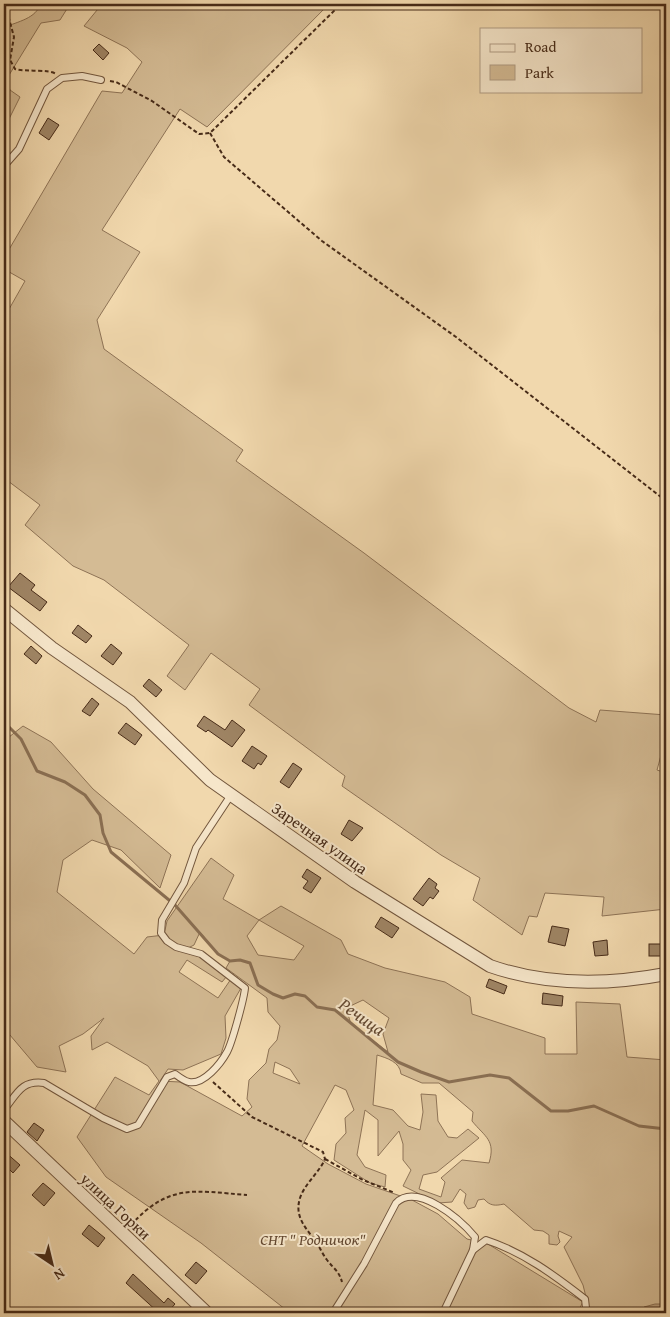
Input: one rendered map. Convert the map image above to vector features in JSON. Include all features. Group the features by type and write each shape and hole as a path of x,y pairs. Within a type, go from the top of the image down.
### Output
{"street":[{"name":"Заречная улица","path":"4,609 52,648 130,702 210,780 355,882 490,966 514,974 546,980 595,982 644,978 666,974"},
{"name":"улица Горки","path":"4,1121 207,1313"}],"lane":[{"path":"4,166 19,149 47,89 62,78 82,76 101,80"},
{"path":"4,1110 24,1085 33,1082 44,1083 103,1118 128,1129 138,1125 167,1077 175,1074 188,1082 198,1081 213,1071 228,1051 244,1000 245,988 201,954 187,952 167,941 161,933 162,920 184,883 196,848 231,795"},
{"path":"333,1313 364,1264 398,1201 410,1195 446,1211 465,1225 475,1237 474,1250 443,1313"},
{"path":"474,1250 486,1240 500,1244 550,1272 585,1299 586,1308 584,1313"}],"path":[{"path":"5,4 14,37 10,60 15,69 28,72 52,71 62,78"},
{"path":"101,80 116,82 152,101 199,134 210,133 341,4"},
{"path":"210,133 224,157 322,241 456,337 666,501"},
{"path":"198,1081 214,1082 252,1117 323,1152 325,1159 320,1170 312,1178 301,1195 297,1210 300,1221 326,1260 338,1271 342,1284 341,1300"},
{"path":"325,1159 363,1180 396,1194 398,1201"},
{"path":"122,1234 157,1201 182,1191 246,1195"}],"green space":[{"path":"40,4 70,4 60,20 41,23 6,80 10,90 20,97 4,129 4,23 5,27 26,19 35,13"},
{"path":"102,4 329,4 207,127 180,109 102,230 140,252 97,320 104,349 243,450 236,461 364,553 569,708 596,722 600,710 666,715 666,737 657,770 666,773 666,909 602,916 604,897 545,893 537,917 529,916 522,935 473,900 480,878 441,855 342,786 345,776 249,705 260,689 211,653 185,690 167,676 189,645 104,580 73,566 25,525 40,505 4,478 4,318 25,281 4,269 4,258 102,91 122,93 142,62 127,48 84,26"},
{"name":"СНТ \" Родничок\"","path":"23,726 51,742 93,789 171,855 160,888 121,850 92,840 63,860 57,892 134,954 147,937 164,935 167,921 211,858 234,875 223,899 259,920 281,906 341,940 348,954 385,968 445,982 470,997 472,1014 545,1038 545,1054 577,1054 576,1002 620,1004 627,1057 666,1060 666,1304 645,1308 649,1313 590,1313 583,1285 564,1247 572,1237 559,1231 560,1242 557,1245 549,1244 549,1235 543,1231 534,1230 504,1204 493,1205 484,1199 478,1200 475,1207 468,1209 464,1203 466,1194 460,1189 452,1202 438,1203 403,1186 411,1170 403,1160 403,1144 399,1131 378,1156 378,1120 365,1110 357,1155 365,1167 386,1175 385,1187 370,1183 334,1160 336,1144 346,1133 345,1118 354,1110 346,1090 335,1085 302,1146 328,1164 366,1184 412,1200 438,1214 467,1239 488,1244 583,1302 577,1313 290,1313 201,1243 106,1177 77,1137 115,1077 149,1095 159,1081 148,1066 107,1042 92,1050 91,1036 104,1018 83,1034 59,1046 66,1072 37,1067 4,1028 4,741","holes":["259,920 304,946 294,960 258,955 247,936","200,932 218,954 230,961 226,968 267,998 268,1012 280,1026 277,1040 269,1049 266,1063 249,1080 247,1099 252,1107 242,1116 180,1082 160,1081 168,1069 183,1070 221,1054 226,1038 225,1016 241,988 231,979 218,998 179,972 187,960 222,982 227,976 196,951 184,950 194,945","363,1000 389,1018 383,1034 388,1052 351,1024 346,1008","377,1055 389,1059 396,1064 401,1074 422,1083 439,1083 473,1112 472,1121 485,1135 490,1144 491,1155 489,1163 462,1160 441,1178 445,1182 441,1197 419,1189 423,1175 437,1172 479,1138 468,1129 457,1138 448,1137 438,1121 436,1095 421,1094 423,1112 420,1130 408,1126 393,1110 373,1105","275,1062 290,1069 300,1084 273,1073"]}],"shaded area":[{"path":"666,1304 666,1313 649,1313 644,1307"}],"building":[{"path":"99,44 109,53 103,60 93,50"},
{"path":"48,118 59,125 49,140 39,133"},
{"path":"20,573 35,585 31,590 47,602 40,611 8,587"},
{"path":"78,625 92,636 86,643 72,633"},
{"path":"111,644 122,653 113,665 101,656"},
{"path":"31,646 42,656 36,664 24,654"},
{"path":"149,679 162,690 156,697 143,686"},
{"path":"92,698 99,704 90,716 82,711"},
{"path":"204,716 225,730 232,720 245,730 232,747 208,730 206,732 197,726"},
{"path":"126,723 142,735 135,745 118,733"},
{"path":"252,746 267,756 261,765 258,763 254,769 242,761"},
{"path":"293,763 302,769 289,788 280,782"},
{"path":"349,820 363,828 352,841 341,834"},
{"path":"307,869 321,878 311,893 303,888 308,881 302,877"},
{"path":"429,878 437,884 435,888 439,891 433,899 430,897 423,906 413,899"},
{"path":"381,917 399,928 392,938 375,927"},
{"path":"552,926 569,929 565,946 548,942"},
{"path":"607,940 608,955 595,956 593,942"},
{"path":"649,944 666,944 666,956 649,956"},
{"path":"489,979 507,986 504,994 486,987"},
{"path":"543,993 563,996 562,1006 542,1004"},
{"path":"34,1123 44,1130 37,1141 27,1132"},
{"path":"4,1151 20,1165 13,1173 4,1164"},
{"path":"43,1183 55,1193 44,1206 32,1195"},
{"path":"89,1225 105,1238 98,1247 82,1234"},
{"path":"196,1262 207,1271 196,1284 185,1275"},
{"path":"133,1274 164,1303 168,1298 175,1304 167,1313 159,1313 126,1283"}],"waterway":[{"name":"Речица","path":"4,58 8,55"},
{"name":"Речица","path":"4,722 21,739 37,771 65,782 85,795 100,815 103,833 111,852 175,905 218,954 230,961 240,960 250,963 258,985 283,998 295,994 305,996 317,1007 335,1010 398,1062 449,1082 490,1075 509,1078 551,1111 568,1111 594,1106 639,1126 666,1129"}]}
